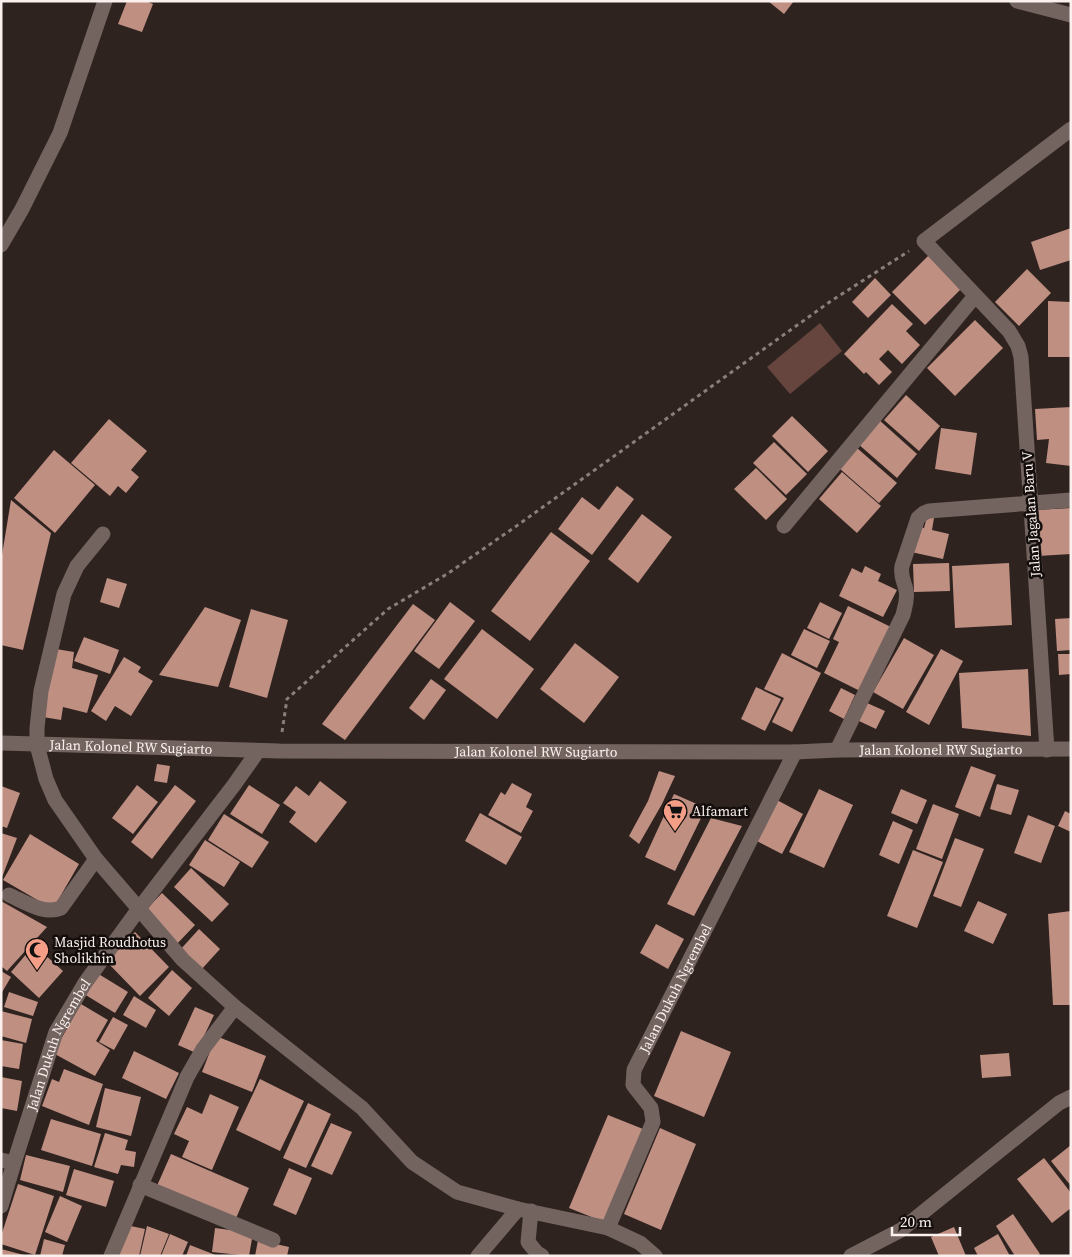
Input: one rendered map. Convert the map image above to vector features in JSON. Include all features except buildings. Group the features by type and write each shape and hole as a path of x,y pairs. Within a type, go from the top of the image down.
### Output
{"street":[{"path":"1,245 22,209 60,133 105,1"},
{"path":"1018,1 1071,15"},
{"path":"924,241 1071,129"},
{"name":"Jalan Jagalan Baru V","path":"924,241 1009,331 1018,346 1021,357 1046,750"},
{"path":"784,526 974,296"},
{"path":"837,750 903,614 907,601 906,589 901,574 902,566 918,518 924,513 929,512 1071,500"},
{"path":"103,534 77,566 64,594 41,691 37,745 46,778 55,800 96,859 183,960 235,1006 362,1108 412,1162 457,1192 525,1210 608,1228 640,1243 655,1256"},
{"name":"Jalan Kolonel RW Sugiarto","path":"1,744 258,751 795,752 837,750 1071,749"},
{"name":"Jalan Dukuh Ngrembel","path":"1,1206 8,1162 56,1032 85,983 258,751"},
{"name":"Jalan Dukuh Ngrembel","path":"608,1228 653,1122 651,1108 633,1085 634,1070 795,752"},
{"path":"10,895 46,911 54,911 61,908 96,859"},
{"path":"111,1256 187,1077 203,1049 235,1006"},
{"path":"851,1256 901,1230 1059,1103 1071,1097"},
{"path":"140,1185 273,1240"},
{"path":"478,1256 525,1210"},
{"path":"525,1210 528,1242 542,1256"}],"path":[{"path":"279,751 287,699 388,609 508,533 831,301 924,241"}],"shaded area":[{"path":"820,323 842,351 790,394 767,367"}],"place":[{"name":"Alfamart","path":"675,832"},
{"name":"Masjid Roudhotus Sholikhin","path":"37,971"}]}
